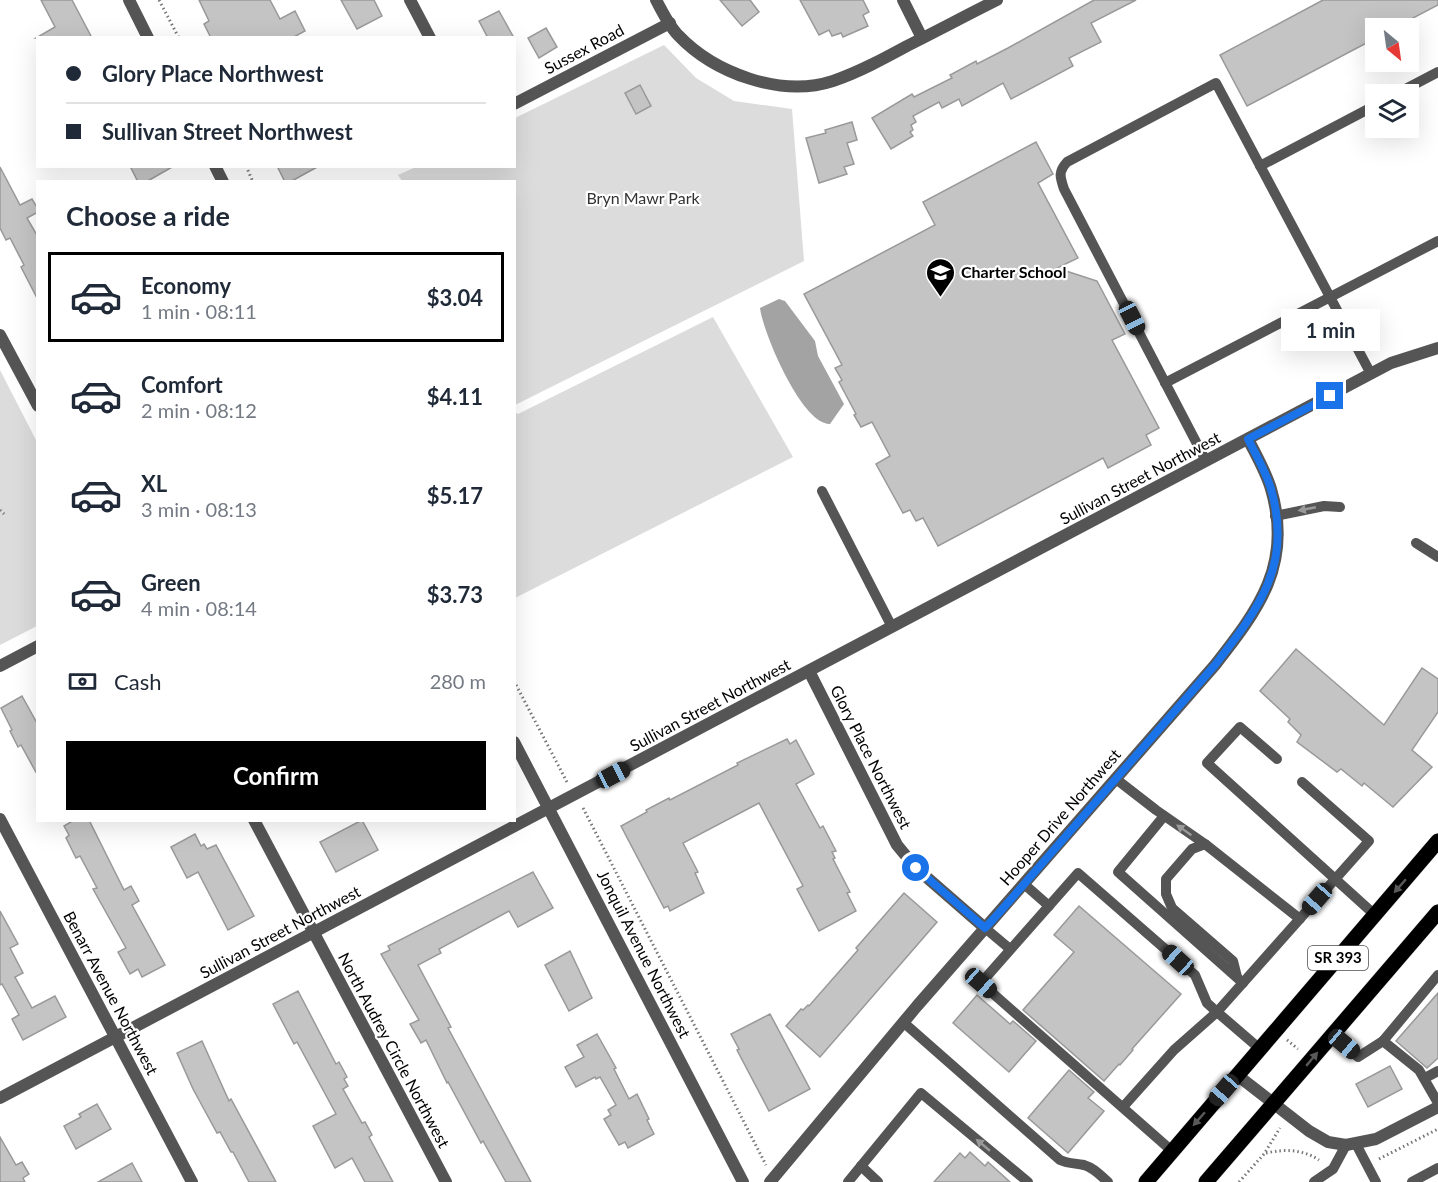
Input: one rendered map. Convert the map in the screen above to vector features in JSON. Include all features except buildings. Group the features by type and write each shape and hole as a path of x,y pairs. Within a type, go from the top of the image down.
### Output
{"main road":[{"name":"SR 393","path":"1146,1182 1438,841"},
{"name":"SR 393","path":"1206,1182 1333,1035 1435,922"}],"street":[{"path":"129,0 147,36"},
{"path":"410,0 429,36"},
{"path":"656,0 676,34 705,58 746,78 779,85 816,85 832,81 874,63 997,0"},
{"path":"903,0 922,38"},
{"name":"Sussex Road","path":"516,103 670,23"},
{"path":"0,335 36,402"},
{"name":"Sullivan Street Northwest","path":"0,1098 1391,363 1438,348"},
{"name":"Hooper Drive Northwest","path":"773,1179 903,1022 1215,665 1261,601 1272,576 1277,554 1278,533 1270,487 1248,439"},
{"path":"0,666 36,647"},
{"name":"Glory Place Northwest","path":"809,671 897,845 916,868 985,928"},
{"name":"Jonquil Avenue Northwest","path":"516,746 743,1182"},
{"name":"Benarr Avenue Northwest","path":"0,819 192,1182"},
{"name":"North Audrey Circle Northwest","path":"255,822 446,1182"},
{"path":"1237,1075 1309,1131 1328,1142 1351,1145 1376,1139 1438,1105"}],"lane":[{"path":"1415,84 1438,72"},
{"path":"1206,461 1064,189 1059,175 1067,162 1216,83 1371,374"},
{"path":"1260,166 1365,111"},
{"path":"1165,383 1438,241"},
{"path":"822,491 892,627"},
{"path":"1275,516 1324,506 1340,507"},
{"path":"1416,543 1438,557"},
{"path":"1277,759 1240,727 1207,763 1375,915"},
{"path":"1116,779 1205,844 1300,919"},
{"path":"1123,1107 1174,1050 1217,1012 1240,980 1300,919 1369,841 1302,782"},
{"path":"1164,816 1118,872 1240,980"},
{"path":"1205,844 1192,849 1166,879 1166,894 1172,908 1233,961 1240,980"},
{"path":"1172,1151 981,983 1078,873 1195,975 1208,1003 1260,1049"},
{"path":"1024,884 1049,906"},
{"path":"985,928 1011,949"},
{"path":"1333,1035 1358,1057 1383,1041 1438,975"},
{"path":"903,1022 1060,1160 1068,1164 1082,1164 1092,1168 1108,1182"},
{"path":"1383,1041 1419,1070 1438,1105"},
{"path":"1425,1078 1438,1071"},
{"path":"848,1182 921,1093 1028,1182"},
{"path":"1314,1182 1333,1169 1351,1145 1376,1182"},
{"path":"861,1166 878,1182"},
{"path":"1412,1182 1438,1168"}],"path":[{"path":"159,0 178,36"},
{"path":"0,510 4,514"},
{"path":"516,685 574,795 587,812 773,1179"},
{"path":"1276,1030 1311,1060"}],"green space":[{"name":"Bryn Mawr Park","path":"664,45 696,78 734,101 792,109 804,261 516,405 516,180 401,180 398,175 414,168 516,168 516,118"},
{"path":"713,317 793,457 516,597 516,413 518,414"},
{"path":"0,370 36,440 36,627 0,645"}],"shaded area":[{"path":"779,299 785,301 815,341 818,356 844,404 830,424 819,420 796,394 768,337 760,308"}],"place":[{"name":"Charter School","path":"940,298"}],"route":[{"path":"916,868 985,928 998,914 1215,665 1261,601 1272,576 1277,554 1278,533 1270,487 1248,439 1330,396"}]}
